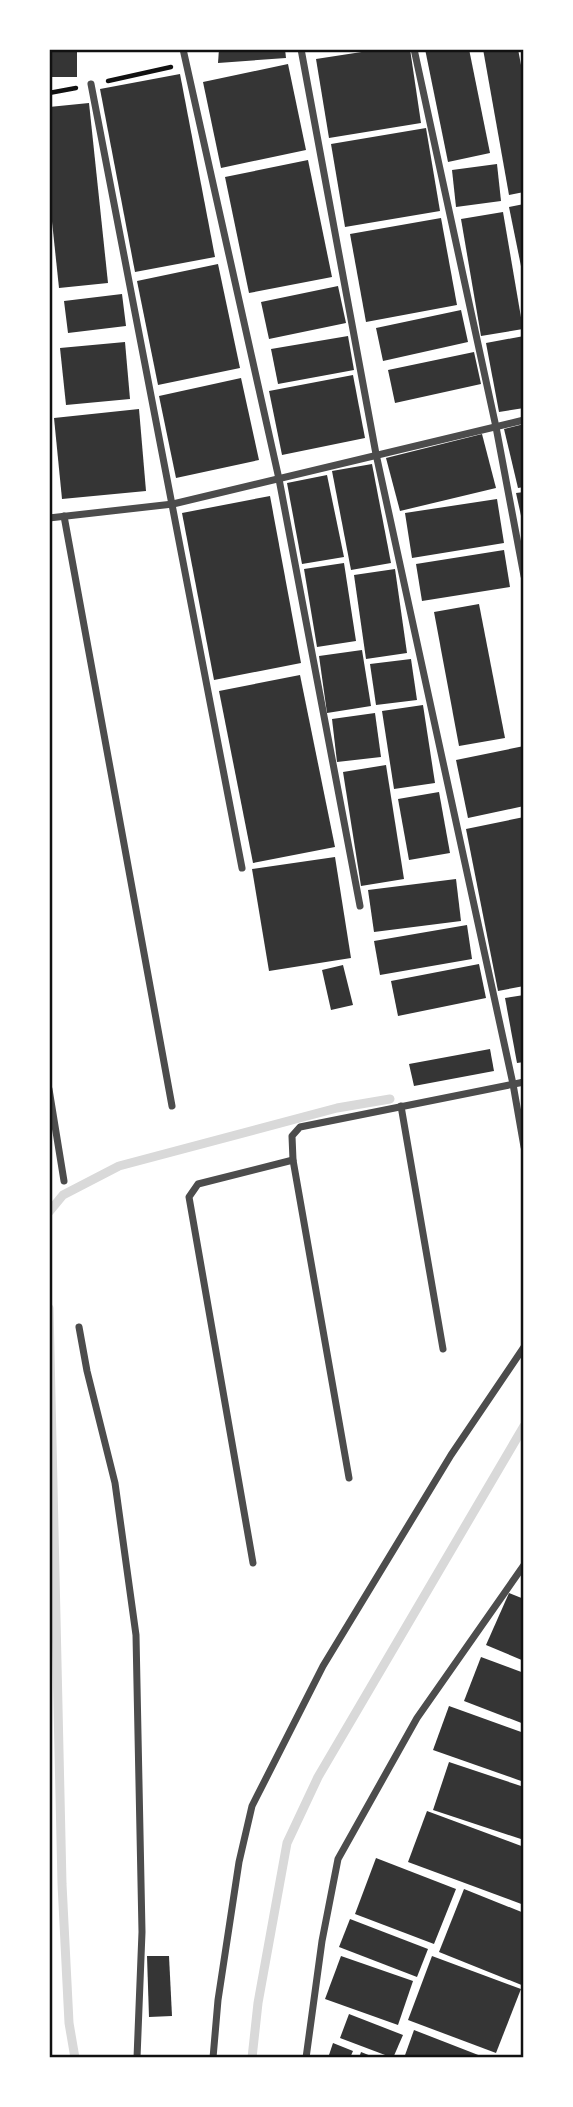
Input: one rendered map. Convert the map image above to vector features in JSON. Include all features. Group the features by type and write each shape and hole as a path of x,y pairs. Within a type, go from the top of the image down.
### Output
{"street":[{"path":"183,49 279,479 360,906"},
{"path":"301,49 376,454 513,1084 524,1147"},
{"path":"414,49 496,427 524,576"},
{"path":"91,84 242,868"},
{"path":"49,518 173,504 524,420"},
{"path":"64,516 172,1106"},
{"path":"349,1478 293,1160 292,1136 300,1127 524,1082"},
{"path":"49,1089 64,1181"},
{"path":"401,1106 443,1349"},
{"path":"253,1563 189,1197 198,1184 293,1160"},
{"path":"79,1326 87,1371 115,1483 136,1635 142,1932 137,2058"},
{"path":"213,2058 218,2000 239,1862 252,1806 323,1666 451,1455 524,1347"},
{"path":"306,2058 322,1941 338,1859 417,1718 524,1565"}],"path":[{"path":"49,93 185,64"}],"building":[{"path":"49,49 77,49 77,77 49,77"},
{"path":"219,49 285,49 286,58 218,63"},
{"path":"381,49 410,49 421,123 329,138 316,59"},
{"path":"425,49 469,49 490,153 448,162"},
{"path":"483,49 518,49 524,81 524,192 509,195"},
{"path":"288,64 306,150 221,168 203,82"},
{"path":"180,74 215,257 135,272 100,89"},
{"path":"89,103 108,283 59,288 49,193 49,107"},
{"path":"426,128 440,211 345,227 331,144"},
{"path":"308,160 332,277 249,293 225,177"},
{"path":"497,164 501,201 456,207 452,170"},
{"path":"524,204 524,276 523,276 509,207"},
{"path":"503,212 523,329 481,336 461,219"},
{"path":"441,218 457,305 366,322 350,234"},
{"path":"218,264 240,368 158,385 137,281"},
{"path":"338,286 346,323 269,339 261,302"},
{"path":"122,294 126,326 68,333 64,301"},
{"path":"461,310 468,342 383,361 376,328"},
{"path":"348,336 354,370 278,384 271,349"},
{"path":"524,336 524,408 499,412 486,343"},
{"path":"125,342 130,399 66,405 60,348"},
{"path":"474,352 481,384 395,403 388,370"},
{"path":"353,375 365,438 282,455 269,391"},
{"path":"241,378 259,460 176,478 159,396"},
{"path":"139,409 146,491 62,499 54,418"},
{"path":"524,424 524,487 518,488 504,429"},
{"path":"482,434 496,488 400,511 386,458"},
{"path":"372,464 391,563 351,570 332,471"},
{"path":"327,475 344,557 302,564 287,483"},
{"path":"524,492 524,525 523,525 516,493"},
{"path":"270,496 301,663 214,680 182,513"},
{"path":"497,499 504,543 412,558 405,513"},
{"path":"504,550 510,587 422,601 416,564"},
{"path":"344,563 356,641 317,647 304,569"},
{"path":"395,569 407,653 366,659 354,575"},
{"path":"479,604 505,738 459,746 434,612"},
{"path":"362,650 371,706 327,713 319,656"},
{"path":"411,659 417,700 376,705 370,664"},
{"path":"300,675 335,847 253,863 219,691"},
{"path":"423,705 435,783 394,789 382,711"},
{"path":"375,713 381,757 337,762 332,719"},
{"path":"524,746 524,806 468,818 456,760"},
{"path":"386,765 404,879 361,886 343,772"},
{"path":"439,792 450,853 409,860 398,799"},
{"path":"524,817 524,986 498,991 466,829"},
{"path":"335,857 351,958 269,971 252,869"},
{"path":"456,879 461,921 374,932 368,890"},
{"path":"467,925 472,959 380,975 374,941"},
{"path":"479,964 486,998 398,1016 391,981"},
{"path":"343,965 353,1005 331,1010 322,970"},
{"path":"524,995 524,1062 517,1063 505,998"},
{"path":"490,1049 494,1071 414,1086 409,1064"},
{"path":"509,1593 524,1599 524,1661 486,1645"},
{"path":"481,1657 524,1673 524,1724 464,1701"},
{"path":"449,1706 524,1733 524,1782 433,1750"},
{"path":"449,1762 524,1787 524,1840 433,1810"},
{"path":"427,1811 524,1847 524,1905 408,1862"},
{"path":"376,1858 456,1889 434,1944 355,1914"},
{"path":"464,1889 524,1913 524,1986 439,1952"},
{"path":"350,1919 428,1949 417,1977 339,1947"},
{"path":"147,1956 169,1956 172,2016 149,2017"},
{"path":"341,1956 413,1981 398,2025 325,1999"},
{"path":"432,1956 521,1989 496,2053 408,2020"},
{"path":"349,2014 403,2035 393,2058 340,2038"},
{"path":"414,2030 486,2058 404,2058"},
{"path":"333,2043 353,2051 350,2058 328,2058"},
{"path":"361,2052 376,2058 359,2058"}],"waterway":[{"path":"49,1212 63,1195 119,1166 337,1108 390,1099"},
{"path":"49,1308 62,1884 69,2023 75,2058"},
{"path":"252,2058 258,2003 287,1843 318,1777 524,1426"}]}
